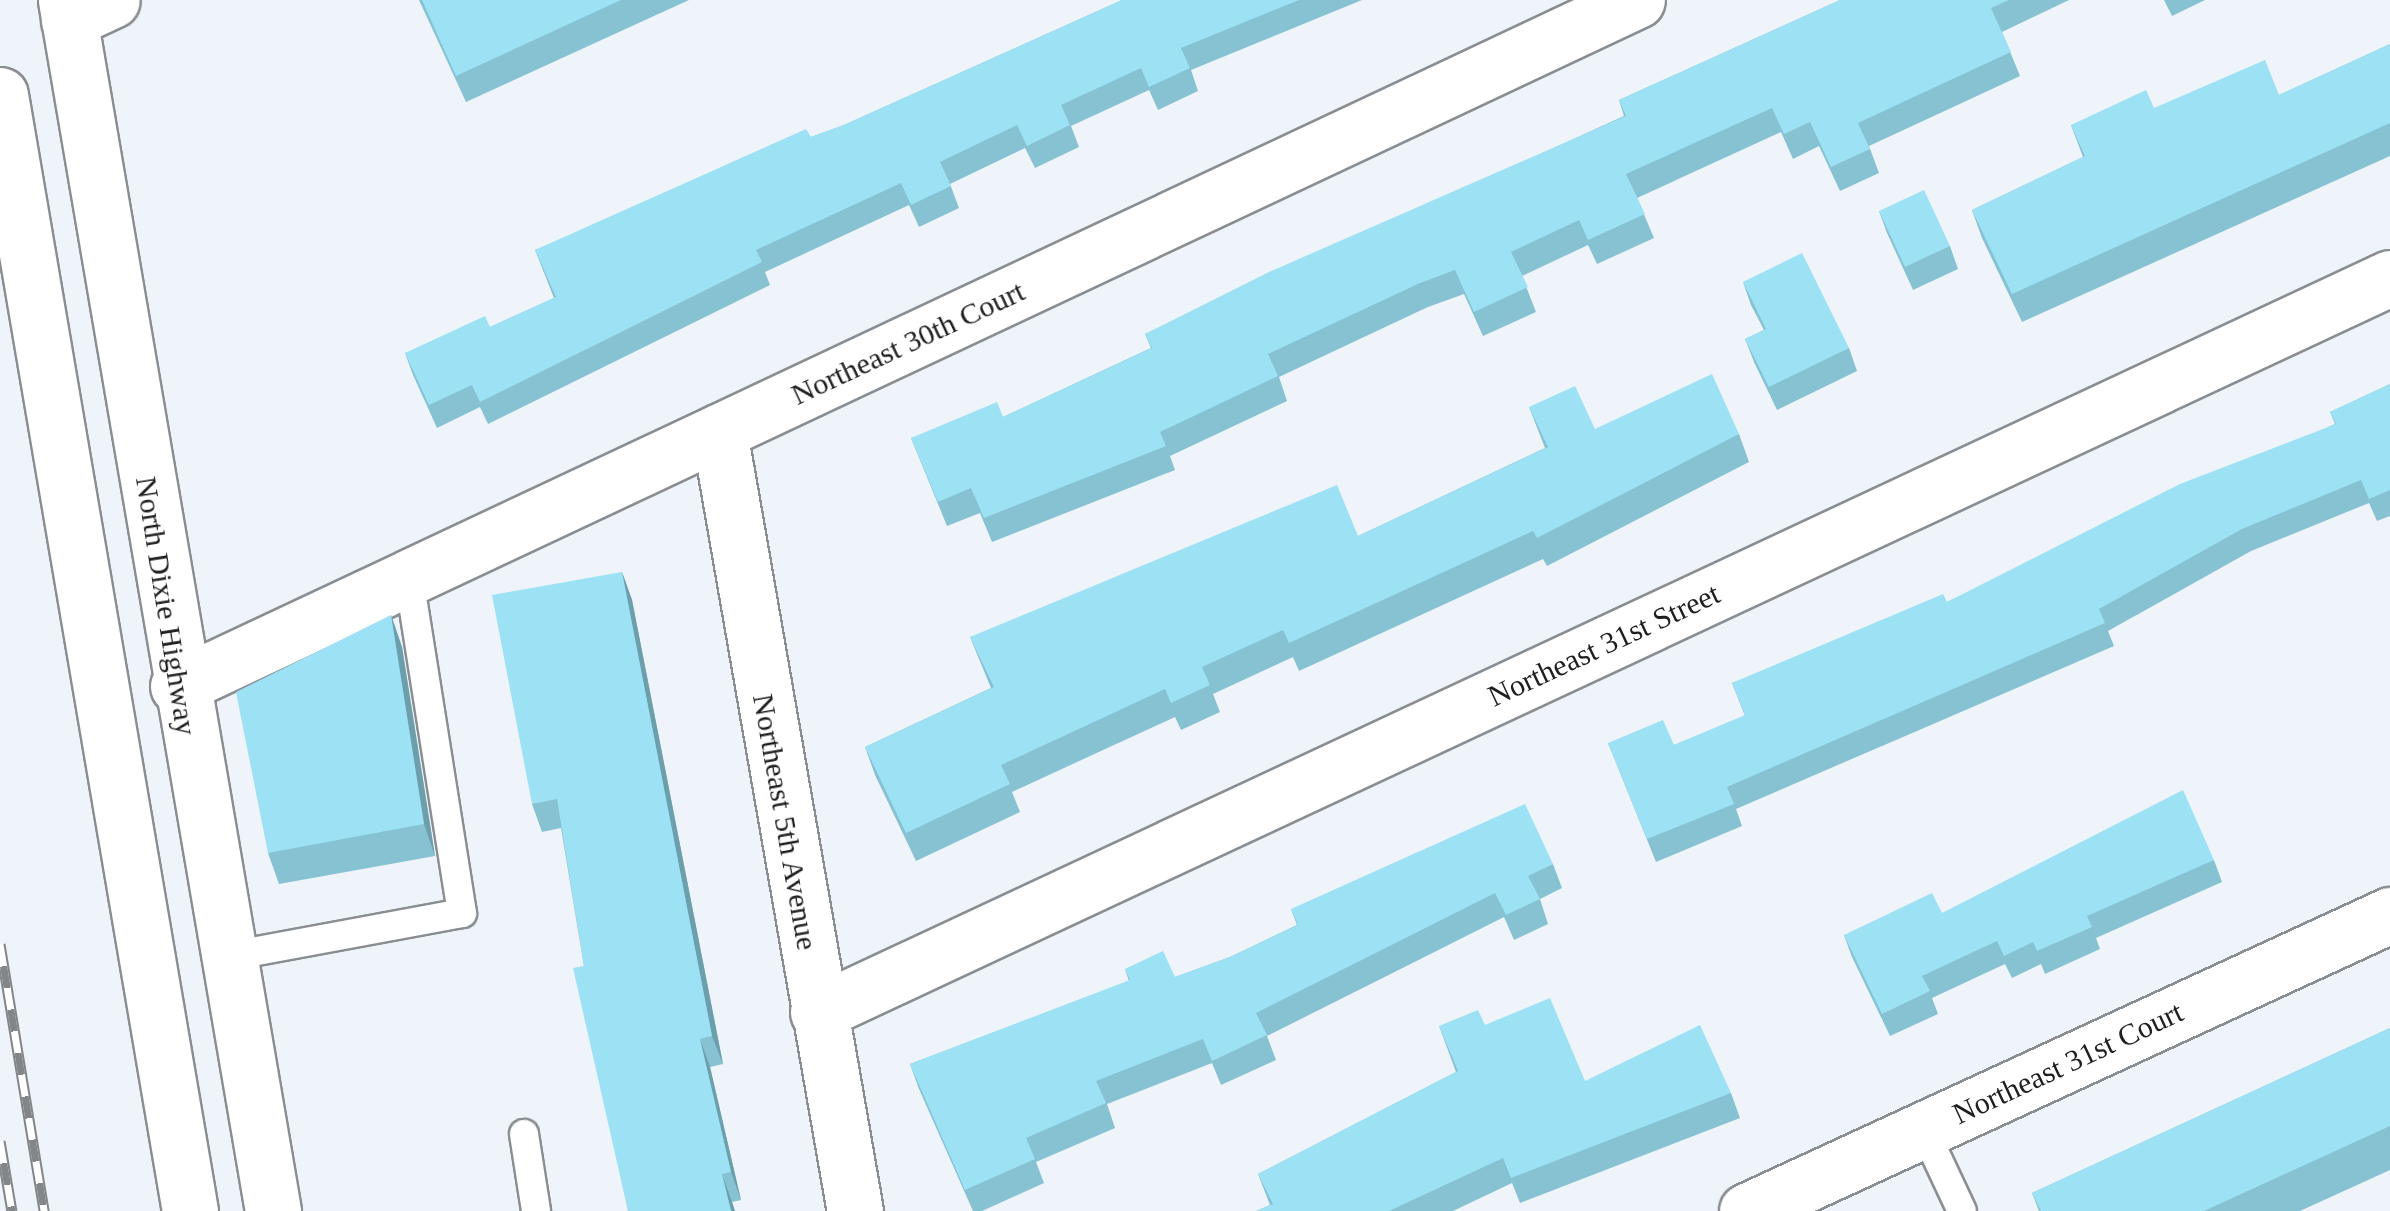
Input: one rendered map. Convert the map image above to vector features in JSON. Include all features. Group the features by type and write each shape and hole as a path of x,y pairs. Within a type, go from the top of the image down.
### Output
{"street":[{"name":"Northeast 30th Court","path":"178,686 1637,0"},
{"name":"North Dixie Highway","path":"82,7 178,686 273,1211"},
{"path":"0,95 190,1211"},
{"name":"Northeast 31st Street","path":"818,1012 2390,278"},
{"name":"Northeast 5th Avenue","path":"718,432 855,1211"},
{"name":"Northeast 31st Court","path":"1746,1211 2387,923"}],"lane":[{"path":"225,957 462,913 409,577"},
{"path":"1924,1130 1962,1211"},
{"path":"524,1134 536,1211"}],"building":[{"path":"422,0 621,0 456,76"},
{"path":"1122,0 1299,0 1181,48 1190,68 1149,87 1141,68 1061,105 1070,125 1027,146 1017,125 940,162 951,186 911,205 901,183 756,250 762,262 480,402 472,385 429,405 405,353 485,316 490,327 556,297 535,250 806,129 811,137 844,125"},
{"path":"1840,0 2009,0 1991,8 2011,52 1858,123 1870,149 1831,167 1810,122 1784,134 1772,108 1626,174 1645,214 1588,240 1579,220 1511,252 1528,287 1474,312 1455,270 1268,354 1278,376 1160,432 1166,446 984,518 971,488 938,502 911,438 997,402 1003,417 1152,348 1145,334 1269,272 1626,116 1619,100"},
{"path":"2390,44 2390,123 2012,294 1972,210 2085,156 2071,125 2146,90 2154,108 2265,60 2279,95"},
{"path":"1924,190 1950,246 1905,267 1879,211"},
{"path":"1802,253 1849,348 1769,387 1745,339 1766,329 1743,282"},
{"path":"1712,374 1739,434 1537,538 1533,531 1289,643 1283,630 1202,667 1210,685 1171,703 1165,689 1001,765 1010,784 906,833 865,747 994,687 970,637 1337,485 1358,536 1548,447 1529,407 1575,386 1595,429"},
{"path":"2390,384 2390,490 2369,499 2361,480 2242,529 2099,609 2105,623 1727,787 1734,804 1647,839 1608,743 1663,720 1674,745 1745,715 1732,683 1943,594 1947,602 2180,484 2336,424 2330,412"},
{"path":"622,572 712,1036 700,1039 731,1172 722,1174 731,1211 628,1211 573,968 584,966 557,799 532,804 492,595"},
{"path":"391,615 424,824 268,853 236,692"},
{"path":"2183,790 2214,860 2087,916 2092,927 2037,951 2033,942 2004,956 1997,941 1922,976 1930,991 1882,1014 1844,935 1932,893 1942,913"},
{"path":"1525,804 1553,864 1528,876 1540,899 1506,915 1495,893 1256,1013 1267,1035 1212,1061 1203,1039 1096,1081 1106,1103 1026,1138 1035,1159 965,1190 910,1064 1130,980 1125,969 1163,951 1175,977 1230,957 1298,925 1291,909"},
{"path":"1550,998 1585,1081 1700,1025 1731,1093 1511,1178 1503,1158 1389,1211 1256,1211 1273,1204 1258,1174 1458,1071 1439,1026 1478,1010 1485,1025"},
{"path":"2390,1028 2390,1126 2204,1211 2041,1211 2032,1193"}],"railway":[{"path":"0,944 44,1211"},
{"path":"0,1141 12,1211"}]}
